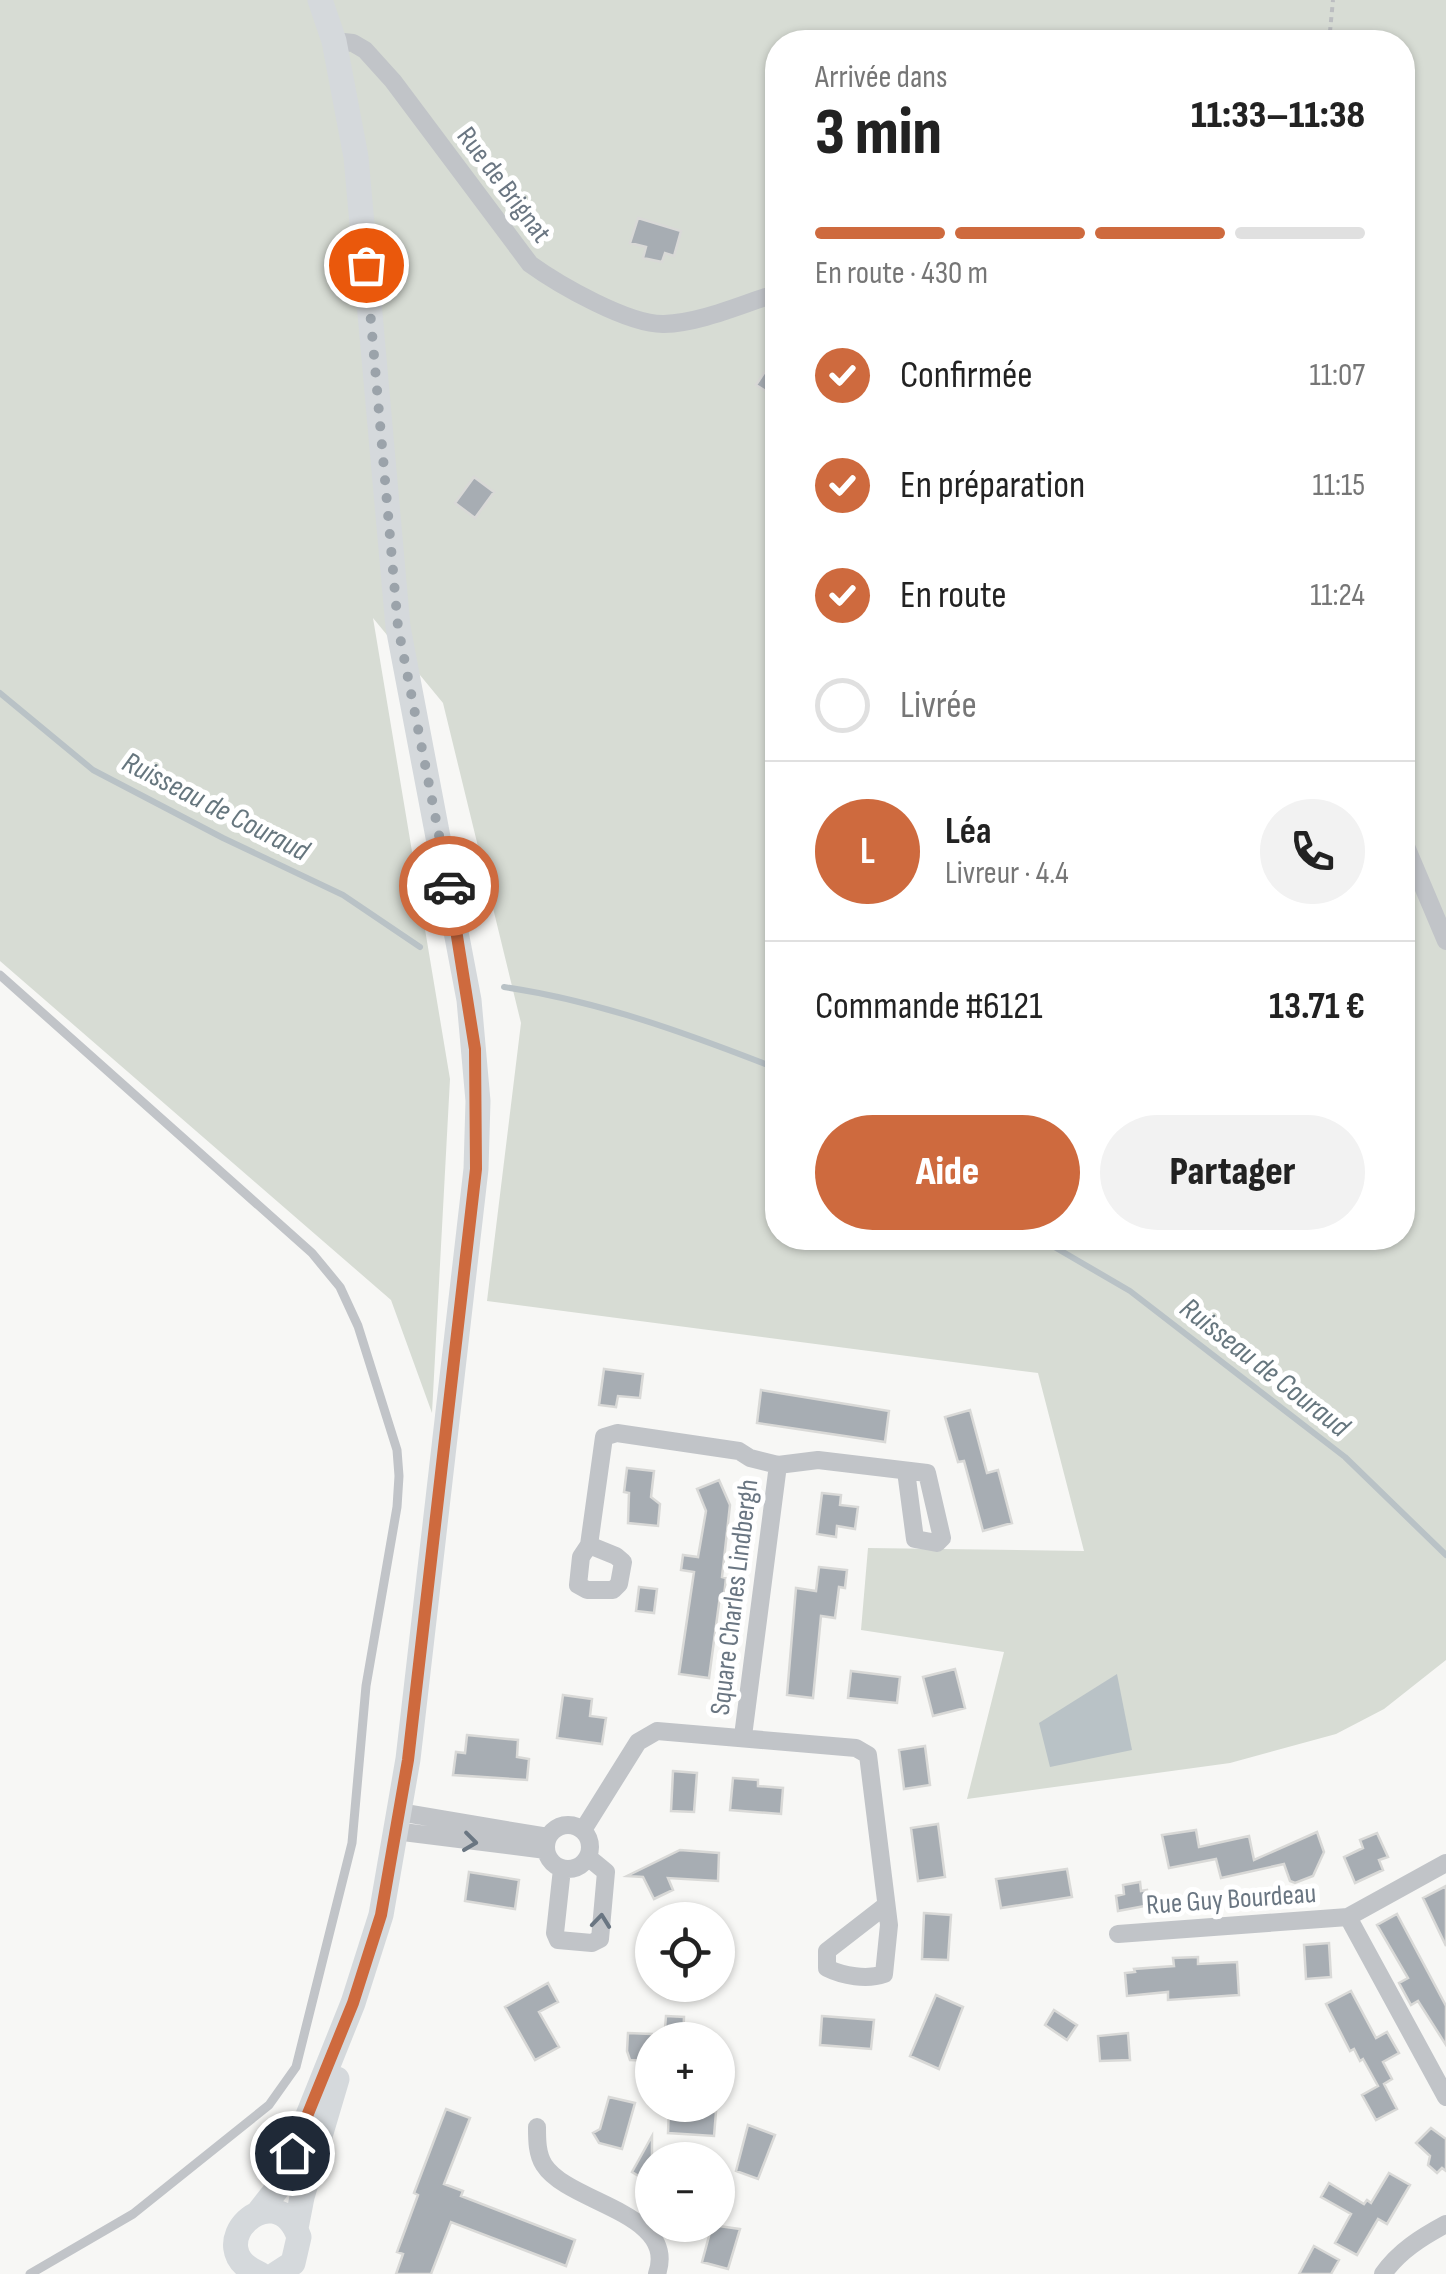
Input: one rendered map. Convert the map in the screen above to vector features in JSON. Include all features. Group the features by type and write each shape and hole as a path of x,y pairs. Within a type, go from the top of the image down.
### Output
{"main road":[{"path":"258,2213 280,2185 353,2003 381,1915 408,1760 464,1284 476,1169 478,1101 460,942 398,627 356,157 334,41 320,0"},
{"path":"292,2270 300,2246 296,2228 302,2196 343,2061 353,2003"},
{"path":"247,2270 236,2243 237,2233 249,2217 258,2213 280,2214 296,2228"}],"street":[{"name":"Rue de Brignat","path":"334,41 353,43 365,50 530,264 556,283 642,322 666,324 765,297"},
{"path":"1415,868 1446,941"},
{"name":"Square Charles Lindbergh","path":"589,1545 604,1437 617,1434 739,1451 778,1465 818,1460 906,1471"},
{"name":"Square Charles Lindbergh","path":"743,1736 778,1465"},
{"path":"583,1830 638,1742 656,1731 856,1748 868,1756 885,1906"},
{"path":"397,1821 547,1843"},
{"path":"563,1825 583,1830 590,1843 588,1858 577,1868 562,1869 550,1860 547,1843 563,1825"},
{"path":"562,1869 558,1940 600,1940 606,1872 588,1858"},
{"name":"Rue Guy Bourdeau","path":"1118,1934 1348,1917 1446,1863"},
{"name":"Rue Guy Bourdeau","path":"1348,1917 1446,2096"},
{"path":"537,2127 542,2163 554,2177 654,2237 660,2252 657,2274"},
{"path":"1383,2274 1417,2240 1446,2224"}],"lane":[{"path":"0,974 312,1254 340,1287 378,1384 397,1450 399,1476 366,1686 352,1844 296,2067 269,2105 134,2214 30,2274"}],"path":[{"path":"1330,30 1333,0"}],"shaded area":[{"path":"0,0 1446,0 1446,1660 1384,1709 1336,1734 1230,1763 967,1799 1004,1652 861,1630 868,1548 1084,1551 1038,1373 487,1301 521,1023 443,703 373,618 450,1079 432,1413 391,1300 0,961"},
{"path":"1117,1674 1132,1750 1050,1767 1039,1723"}],"building":[{"path":"638,218 681,231 674,256 665,253 662,262 643,258 646,247 630,243"},
{"path":"765,372 765,391 756,385"},
{"path":"474,477 494,492 475,518 455,503"},
{"path":"604,1369 643,1374 640,1398 618,1396 616,1407 599,1405"},
{"path":"761,1390 889,1411 885,1442 757,1423"},
{"path":"970,1410 987,1473 998,1470 1012,1523 983,1531 964,1461 958,1462 945,1417"},
{"path":"627,1468 654,1471 651,1497 660,1504 658,1526 628,1523 629,1493 624,1492"},
{"path":"719,1480 730,1505 722,1577 726,1578 724,1596 720,1596 709,1678 679,1674 694,1572 681,1570 683,1555 698,1557 706,1511 697,1489"},
{"path":"822,1493 841,1495 840,1505 858,1507 855,1529 837,1526 836,1537 817,1534"},
{"path":"819,1567 847,1570 845,1588 839,1587 835,1618 821,1616 813,1698 787,1695 796,1588 816,1591"},
{"path":"639,1587 657,1589 654,1613 636,1611"},
{"path":"955,1669 965,1708 933,1716 923,1677"},
{"path":"851,1671 900,1677 897,1703 848,1698"},
{"path":"563,1695 592,1699 590,1716 606,1718 602,1744 557,1738"},
{"path":"467,1735 518,1740 517,1757 529,1759 527,1780 453,1775 456,1752 465,1753"},
{"path":"925,1746 930,1785 904,1789 899,1750"},
{"path":"673,1771 697,1773 694,1812 671,1811"},
{"path":"733,1778 783,1788 781,1814 730,1810"},
{"path":"938,1824 945,1877 918,1881 911,1828"},
{"path":"1196,1830 1199,1847 1249,1836 1254,1860 1317,1832 1324,1852 1313,1876 1295,1883 1290,1881 1284,1864 1221,1878 1216,1859 1169,1868 1162,1835"},
{"path":"1377,1833 1388,1857 1379,1860 1383,1870 1355,1883 1344,1857 1363,1848 1360,1840"},
{"path":"680,1850 719,1853 718,1881 668,1878 673,1890 654,1899 643,1877 627,1876"},
{"path":"1067,1869 1072,1897 1001,1908 996,1879"},
{"path":"469,1872 519,1880 515,1909 465,1901"},
{"path":"1140,1882 1141,1891 1147,1890 1150,1905 1118,1911 1116,1896 1124,1894 1123,1885"},
{"path":"1446,1886 1446,1946 1423,1898"},
{"path":"924,1913 951,1915 948,1960 922,1959"},
{"path":"1397,1914 1446,2006 1446,2045 1418,2001 1411,2005 1399,1983 1408,1978 1377,1925"},
{"path":"1329,1943 1331,1977 1306,1979 1304,1945"},
{"path":"1198,1957 1198,1964 1237,1962 1239,1995 1168,2000 1168,1992 1127,1996 1125,1973 1174,1966 1173,1958"},
{"path":"548,1983 558,2002 539,2012 559,2047 535,2060 505,2007"},
{"path":"1351,1991 1376,2038 1387,2032 1399,2053 1383,2062 1392,2079 1384,2084 1397,2109 1376,2120 1362,2095 1378,2086 1363,2059 1360,2061 1354,2049 1350,2051 1326,2004"},
{"path":"936,1995 963,2007 939,2069 910,2056"},
{"path":"1054,2010 1077,2025 1067,2040 1045,2025"},
{"path":"666,2016 684,2017 684,2022 666,2022"},
{"path":"822,2016 874,2020 871,2049 820,2045"},
{"path":"628,2033 635,2033 635,2060 630,2060"},
{"path":"1128,2033 1130,2060 1100,2061 1098,2036"},
{"path":"609,2097 635,2103 622,2149 599,2143 593,2133 600,2129"},
{"path":"446,2109 470,2118 444,2184 463,2191 461,2196 575,2240 566,2266 451,2222 431,2274 396,2274 403,2254 397,2252 418,2195 414,2193"},
{"path":"668,2122 715,2122 714,2136 668,2133"},
{"path":"748,2125 775,2135 758,2179 736,2171"},
{"path":"1431,2128 1446,2139 1446,2171 1442,2168 1437,2173 1428,2165 1430,2156 1416,2143"},
{"path":"1389,2173 1410,2185 1387,2224 1378,2219 1357,2255 1335,2243 1351,2214 1321,2197 1329,2183 1364,2204 1367,2200 1371,2203"},
{"path":"735,2228 740,2229 728,2269 702,2262 707,2242 735,2242"},
{"path":"1314,2246 1339,2260 1331,2274 1299,2274"}],"waterway":[{"name":"Ruisseau de Couraud","path":"0,693 93,770 343,895 420,947"},
{"name":"Ruisseau de Couraud","path":"504,987 643,1020 765,1064"},
{"name":"Ruisseau de Couraud","path":"1060,1250 1130,1291 1345,1457 1446,1555"}],"way so far":[{"path":"366,265 398,627 449,886"}],"route":[{"path":"292,2153 353,2003 381,1915 408,1760 476,1169 475,1049 449,886"}]}
